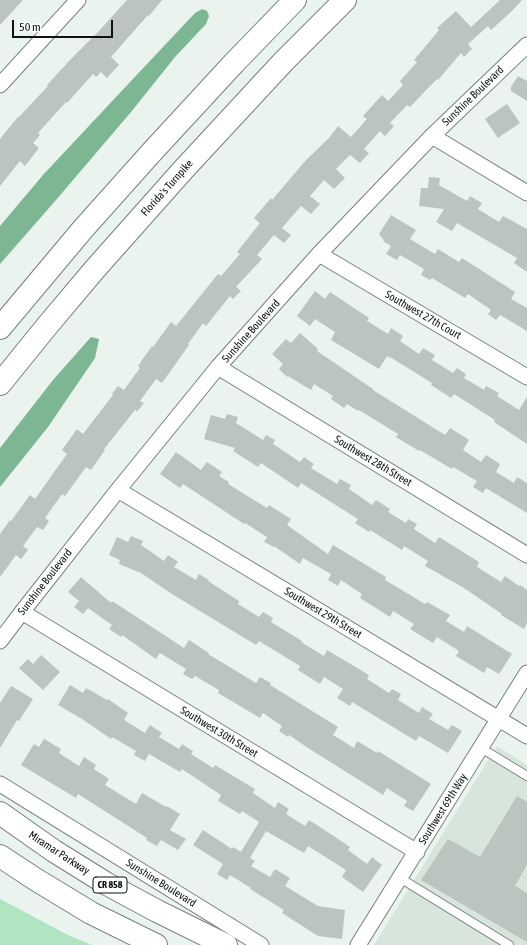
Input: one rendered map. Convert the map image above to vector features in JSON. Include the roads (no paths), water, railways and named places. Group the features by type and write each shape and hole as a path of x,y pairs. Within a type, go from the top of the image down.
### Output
{"main road":[{"path":"0,328 88,223 150,154 234,63 295,0"},
{"name":"Florida's Turnpike","path":"0,384 90,275 178,176 284,61 345,0"},
{"name":"Miramar Parkway","path":"0,813 54,851 108,884 157,911 226,945"},
{"path":"0,856 91,913 156,945"}],"street":[{"path":"0,85 78,0"},
{"name":"Sunshine Boulevard","path":"0,641 118,490 218,367 320,254 432,136 527,45"},
{"path":"432,136 527,194"},
{"name":"Southwest 27th Court","path":"320,254 527,377"},
{"name":"Southwest 28th Street","path":"218,367 527,555"},
{"name":"Southwest 29th Street","path":"118,490 527,736"},
{"name":"Southwest 30th Street","path":"22,612 417,852"},
{"name":"Southwest 69th Way","path":"358,945 527,673"},
{"name":"Sunshine Boulevard","path":"0,784 261,945"}],"lane":[{"path":"481,748 527,776"},
{"path":"400,878 509,945"}]}
